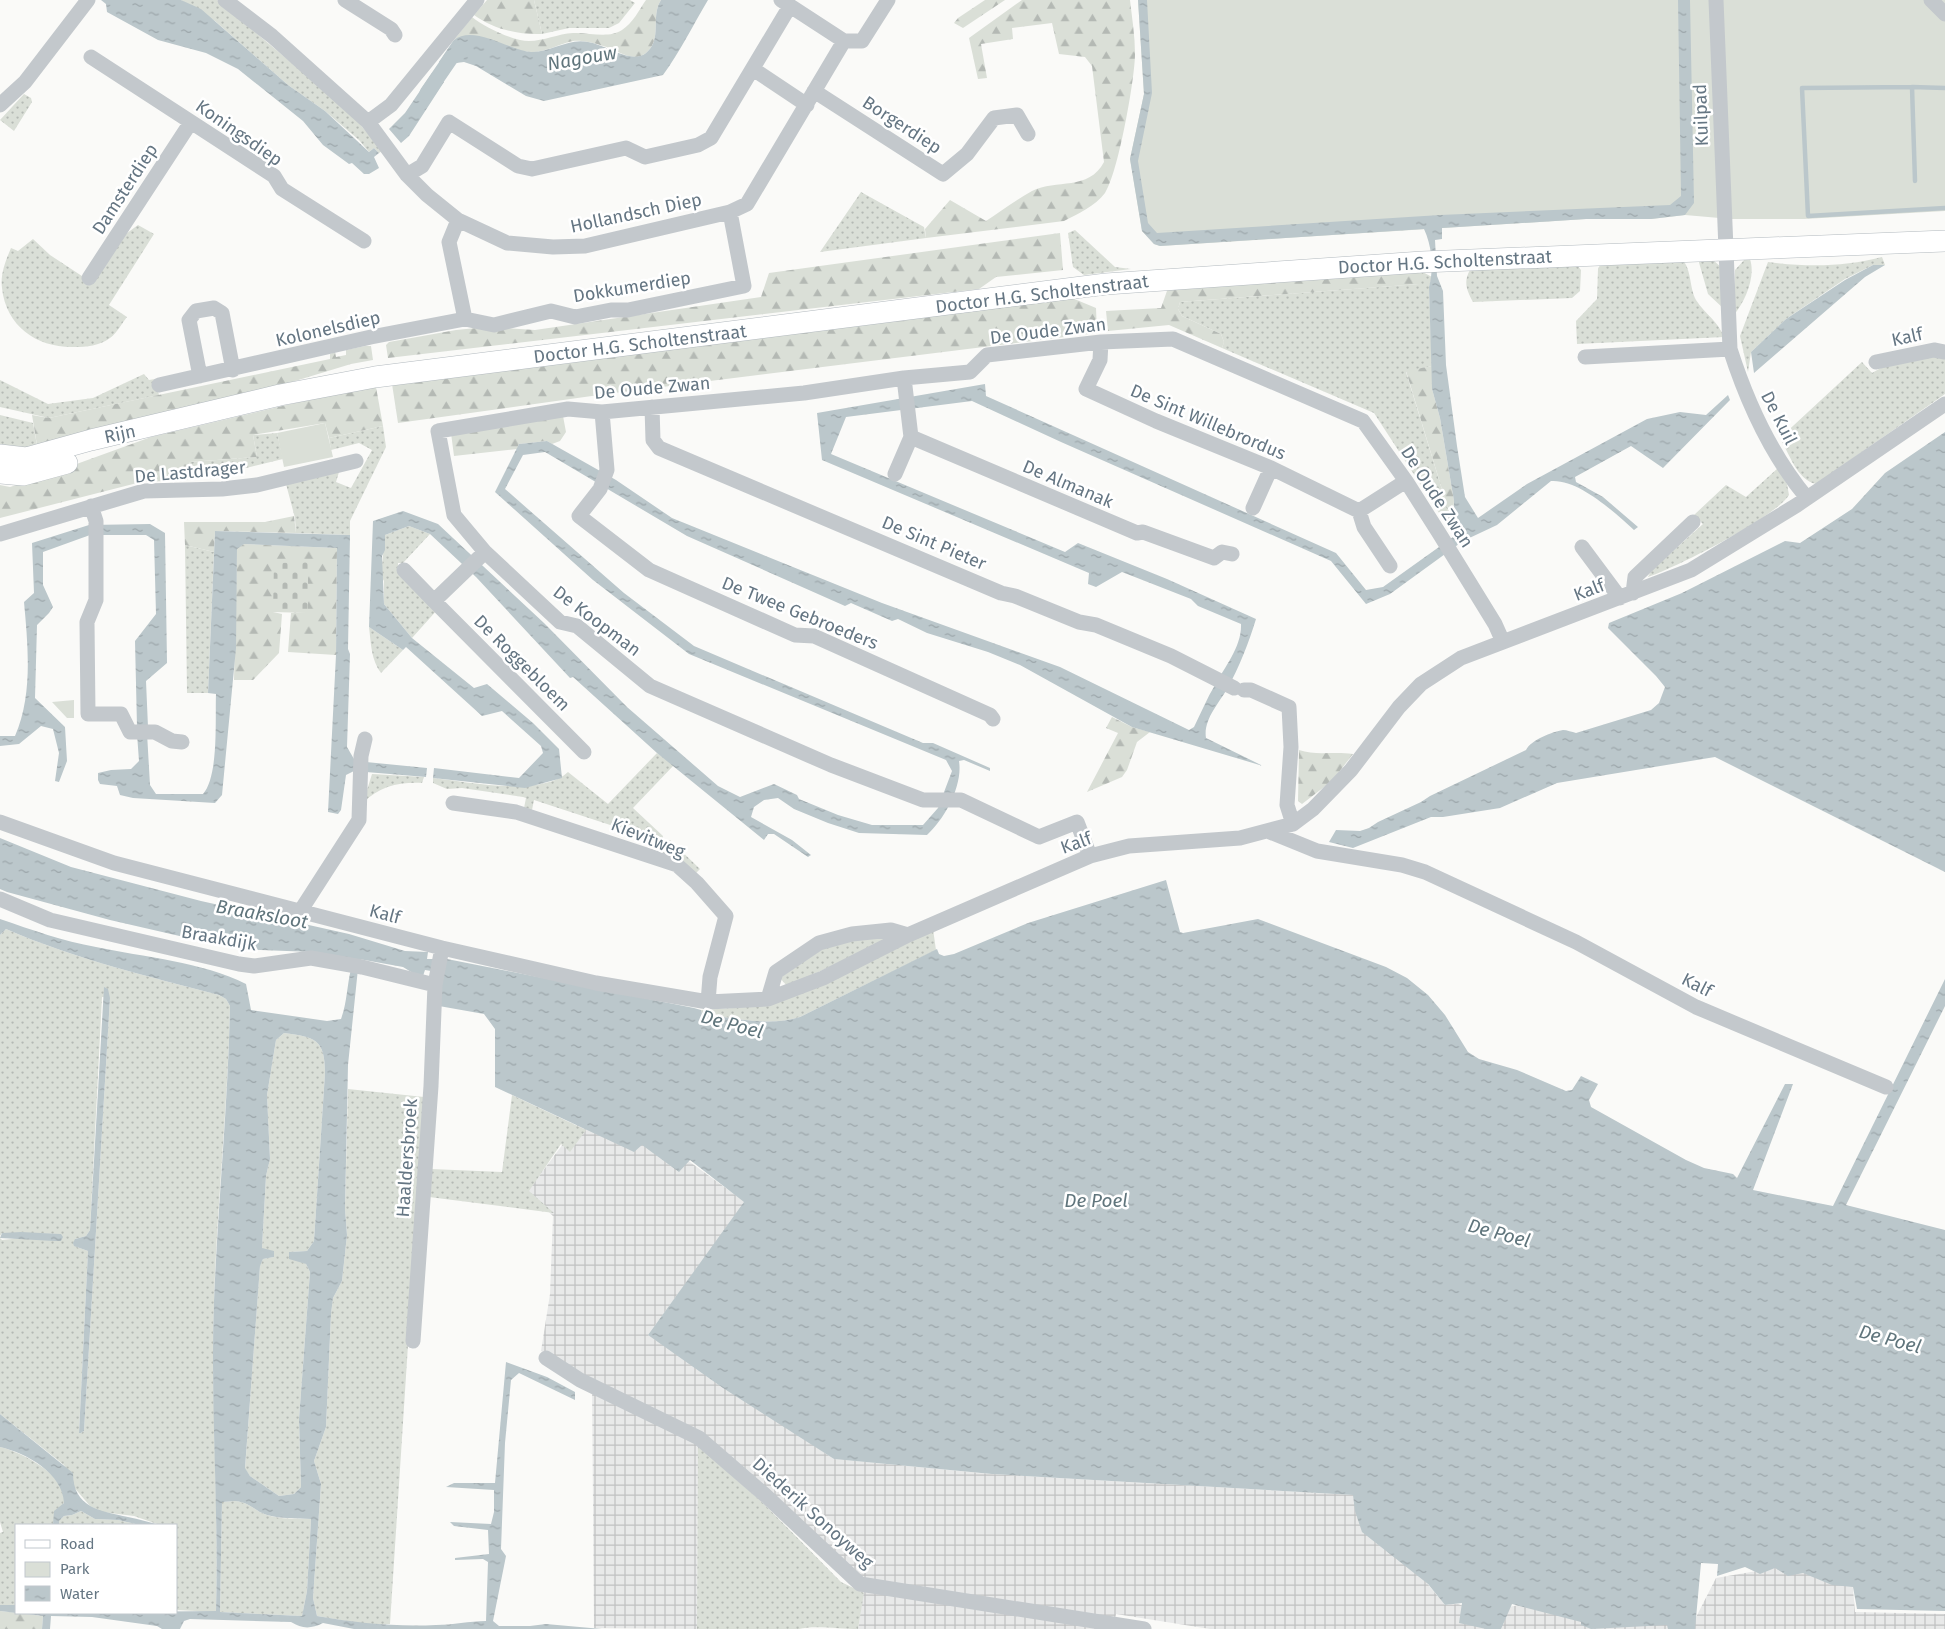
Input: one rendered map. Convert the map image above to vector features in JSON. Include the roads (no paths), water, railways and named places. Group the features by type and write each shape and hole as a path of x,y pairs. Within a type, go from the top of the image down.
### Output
{"main road":[{"name":"Doctor H.G. Scholtenstraat","path":"147,428 280,396 375,377 1106,284 1724,240 1945,241"},
{"name":"Rijn","path":"0,455 26,458 90,440 147,428"},
{"name":"Rijn","path":"0,474 23,475 80,459 147,428"}],"street":[{"path":"4,100 25,82 88,0"},
{"name":"Hollandsch Diep","path":"225,0 272,36 368,122 407,175 427,195 458,220 508,243 553,247 585,246 730,212 746,204 844,41"},
{"path":"345,0 391,29 394,35"},
{"path":"368,122 391,105 477,0"},
{"path":"407,175 422,166 449,122 518,166 532,169 626,148 645,157 698,145 711,138 753,69 786,3 844,41 862,41 888,0"},
{"name":"Kuilpad","path":"1716,0 1724,240"},
{"path":"1930,0 1945,14"},
{"name":"Koningsdiep","path":"92,56 274,176 282,189 364,242"},
{"path":"753,69 807,105"},
{"name":"Borgerdiep","path":"814,91 943,174 967,154 994,118 1017,115 1028,134"},
{"name":"Damsterdiep","path":"89,278 191,122"},
{"name":"Dokkumerdiep","path":"465,319 494,325 551,312 575,317 611,310 628,310 744,286 730,212"},
{"path":"458,220 449,242 465,319"},
{"name":"De Kuil","path":"1724,240 1730,349 1741,383 1767,438 1790,478 1807,498"},
{"path":"200,376 189,320 196,311 214,308 222,313 233,370"},
{"name":"Kolonelsdiep","path":"159,385 465,319"},
{"name":"De Oude Zwan","path":"438,431 568,409 602,412 804,394 904,378 970,372 987,355 1101,342 1173,339 1363,421 1406,481 1439,533 1495,624 1503,642"},
{"name":"De Sint Willebrordus","path":"1101,342 1100,360 1086,388 1156,421 1271,468 1359,511"},
{"path":"1585,357 1730,349"},
{"name":"Kalf","path":"1876,362 1934,350 1945,352"},
{"path":"895,474 911,437 904,378"},
{"name":"Kalf","path":"0,822 114,863 301,910 441,951 596,983 708,1002 768,999 824,978 908,935 1090,856 1129,846 1240,838 1270,832 1293,824 1313,809 1351,770 1399,707 1421,684 1461,658 1691,570 1807,498 1945,404"},
{"name":"De Sint Pieter","path":"652,407 653,440 659,448 1001,593 1014,596 1079,622 1096,624 1171,656 1239,689 1251,690 1289,707 1291,746 1287,805 1293,824"},
{"name":"De Twee Gebroeders","path":"602,412 608,470 600,489 579,516 649,570 795,635 814,636 955,698 993,718"},
{"name":"De Koopman","path":"438,431 454,515 482,555 560,622 577,626 650,686 831,765 941,801 961,800 1038,837 1077,822 1090,856"},
{"name":"De Almanak","path":"911,437 1137,533 1143,532 1214,558 1222,552 1232,554"},
{"name":"De Lastdrager","path":"0,534 93,514 144,491 222,489 257,485 356,462"},
{"path":"1253,508 1271,468"},
{"path":"1390,566 1364,527 1359,511 1406,481"},
{"path":"93,514 96,540 96,600 87,622 88,714 122,714 132,732 152,731 172,741 182,742"},
{"path":"1582,547 1626,596 1635,577 1693,522"},
{"path":"434,601 482,555"},
{"name":"De Roggebloem","path":"404,570 584,752"},
{"path":"301,910 359,820 361,756 365,739"},
{"name":"Kievitweg","path":"453,803 516,812 677,865 697,883 726,916 714,957 708,1002"},
{"name":"Kalf","path":"1270,832 1317,851 1402,864 1425,872 1576,942 1696,1007 1886,1086"},
{"name":"Braakdijk","path":"0,900 50,920 239,964 254,966 311,958 436,982"},
{"path":"768,999 776,972 819,943 852,934 891,930 908,935"},
{"name":"Haaldersbroek","path":"413,1340 431,1086 436,982 441,951"},
{"name":"Diederik Sonoyweg","path":"546,1358 580,1380 699,1438 765,1495 860,1584 1124,1628 1144,1629"}],"water":[{"path":"101,0 181,0 201,9 288,85 325,111 369,152 374,148 379,153 374,157 379,168 369,174 364,174 352,163 349,164 323,145 303,121 238,69 206,53 158,40 107,12 106,4"},
{"path":"661,0 708,0 681,48 663,75 544,101 526,96 476,66 464,62 456,63 448,71 439,62 454,40 462,36 472,35 532,52 581,41 633,57 640,56 646,53 654,41 656,13"},
{"path":"1138,0 1147,0 1152,93 1138,161 1148,223 1157,233 1440,215 1670,205 1681,196 1678,0 1690,0 1694,203 1685,215 1651,219 1586,219 1442,228 1442,239 1435,240 1437,276 1443,291 1446,365 1457,446 1465,497 1478,518 1527,484 1647,419 1680,412 1706,415 1728,395 1730,400 1663,468 1631,446 1575,477 1576,482 1603,497 1638,527 1634,530 1596,498 1573,485 1551,481 1497,525 1463,541 1390,594 1366,604 1331,561 972,401 846,417 831,454 1065,552 1078,543 1167,579 1256,619 1236,672 1209,718 1206,738 1263,766 1132,727 1020,665 988,652 927,633 898,619 892,621 851,603 845,606 687,536 545,452 523,455 505,489 624,593 694,646 923,743 933,743 990,768 990,771 964,760 959,761 958,780 951,801 940,820 927,835 859,833 794,809 778,798 764,800 754,807 751,817 792,840 811,855 808,857 774,834 768,834 764,840 657,753 573,677 570,678 476,577 430,534 409,526 385,535 385,550 382,556 384,604 412,638 474,688 487,684 533,723 559,749 562,778 525,788 433,778 434,768 519,778 543,753 541,746 502,711 482,716 406,647 403,650 369,627 373,521 403,511 438,524 544,623 627,707 718,786 740,797 774,784 797,795 799,799 838,815 872,825 923,825 938,808 952,771 946,760 689,654 593,580 495,492 519,444 547,441 616,480 672,518 882,603 1060,667 1189,730 1194,727 1209,695 1236,648 1241,632 1241,624 1198,606 1191,599 1122,572 1096,587 1088,584 1089,573 822,460 817,413 985,384 986,396 1336,553 1366,590 1383,587 1453,537 1454,501 1440,418 1432,389 1429,287 1431,258 1429,243 1424,229 1160,246 1154,244 1142,231 1130,159 1144,94"},
{"path":"432,73 444,82 409,136 401,143 389,129 405,113"},
{"path":"1873,265 1885,265 1865,277 1754,373 1751,352 1786,319 1845,280"},
{"path":"1945,432 1945,872 1715,757 1557,783 1500,808 1443,817 1431,817 1353,848 1329,842 1336,830 1360,831 1369,828 1430,796 1526,750 1532,743 1548,735 1563,730 1576,733 1651,710 1659,703 1665,687 1608,628 1609,623 1682,593 1785,541 1800,543 1852,509 1885,473"},
{"path":"150,524 165,533 167,663 146,681 148,727 137,727 135,641 156,614 154,540 146,535 90,535 43,552 43,585 53,607 37,625 35,698 65,727 67,761 59,782 55,781 59,753 53,729 41,726 19,744 0,746 0,736 15,736 25,704 28,653 24,602 34,593 32,543 89,525"},
{"path":"215,531 350,535 348,649 350,654 347,747 354,759 366,762 427,768 426,777 354,771 346,775 341,810 338,814 328,812 336,655 337,548 244,544 237,549 236,648 222,795 215,803 133,798 120,795 117,786 100,784 98,773 131,769 139,761 137,734 147,733 150,785 156,794 203,794 208,786 214,761 216,731 216,694 208,693"},
{"name":"De Poel","path":"0,838 71,867 201,901 349,934 405,951 428,952 427,959 447,959 694,1008 701,1010 702,1014 764,1022 800,1017 937,949 939,954 944,956 954,954 1028,923 1166,880 1180,932 1258,919 1386,967 1407,978 1428,995 1445,1015 1468,1052 1479,1059 1517,1070 1566,1091 1572,1090 1581,1076 1598,1084 1589,1100 1591,1107 1686,1160 1704,1168 1733,1174 1737,1178 1785,1084 1793,1084 1753,1190 1833,1206 1945,979 1945,1006 1846,1205 1945,1230 1945,1611 1857,1609 1853,1587 1832,1585 1803,1573 1788,1576 1775,1568 1760,1574 1745,1567 1717,1576 1718,1564 1701,1563 1695,1629 1668,1629 1667,1625 1591,1629 1581,1625 1581,1622 1512,1604 1501,1629 1486,1629 1459,1623 1462,1603 1445,1605 1428,1584 1362,1532 1355,1511 1353,1495 992,1474 834,1459 723,1388 648,1335 744,1202 690,1160 679,1172 642,1145 634,1152 495,1087 495,1029 484,1014 439,1006 431,971 425,970 423,976 416,975 403,967 359,959 348,1065 345,1209 347,1235 342,1281 333,1298 331,1314 326,1427 314,1461 321,1484 313,1598 317,1616 391,1625 442,1625 486,1621 488,1562 483,1559 455,1560 455,1558 489,1554 488,1530 454,1526 450,1522 491,1524 494,1512 494,1490 446,1487 454,1483 495,1483 506,1362 547,1377 575,1392 575,1400 519,1373 511,1380 505,1443 501,1549 506,1556 493,1621 499,1626 546,1624 602,1629 354,1629 323,1623 307,1627 291,1622 190,1619 184,1621 180,1629 162,1629 157,1626 92,1617 51,1616 50,1629 42,1629 43,1616 26,1614 178,1614 178,1611 216,1611 213,1340 230,1006 226,999 219,995 85,958 6,929 0,935 0,919 72,942 211,970 246,984 251,1010 327,1021 341,1019 345,1007 351,969 313,952 236,949 110,920 0,889","holes":["284,1033 311,1038 320,1046 325,1062 325,1073 314,1241 307,1251 289,1252 289,1259 306,1264 310,1272 299,1419 301,1487 294,1494 279,1496 250,1476 245,1468 260,1266 263,1259 274,1257 274,1251 262,1248 266,1176 270,1159 267,1095 276,1040","235,1501 245,1503 272,1516 311,1519 307,1591 302,1616 220,1612 222,1502"]},
{"path":"104,987 108,989 110,998 84,1431 79,1433 88,1251 74,1246 73,1243 75,1239 86,1236 90,1230"},
{"path":"2,1233 61,1234 63,1237 61,1241 0,1238"},
{"path":"0,1414 73,1473 74,1485 78,1494 90,1506 108,1513 155,1524 136,1524 118,1520 95,1519 81,1511 64,1516 59,1521 59,1524 53,1524 54,1511 64,1503 62,1492 57,1482 31,1459 0,1447"},
{"path":"0,1605 15,1605 15,1613 0,1611"}],"waterway":[{"name":"Nagouw","path":"427,93 451,58 459,53"},
{"path":"1912,87 1802,88 1808,216 1945,208"},
{"path":"1915,181 1912,87 1945,88"}],"water label":[{"name":"Braaksloot","path":"262,914"}]}
